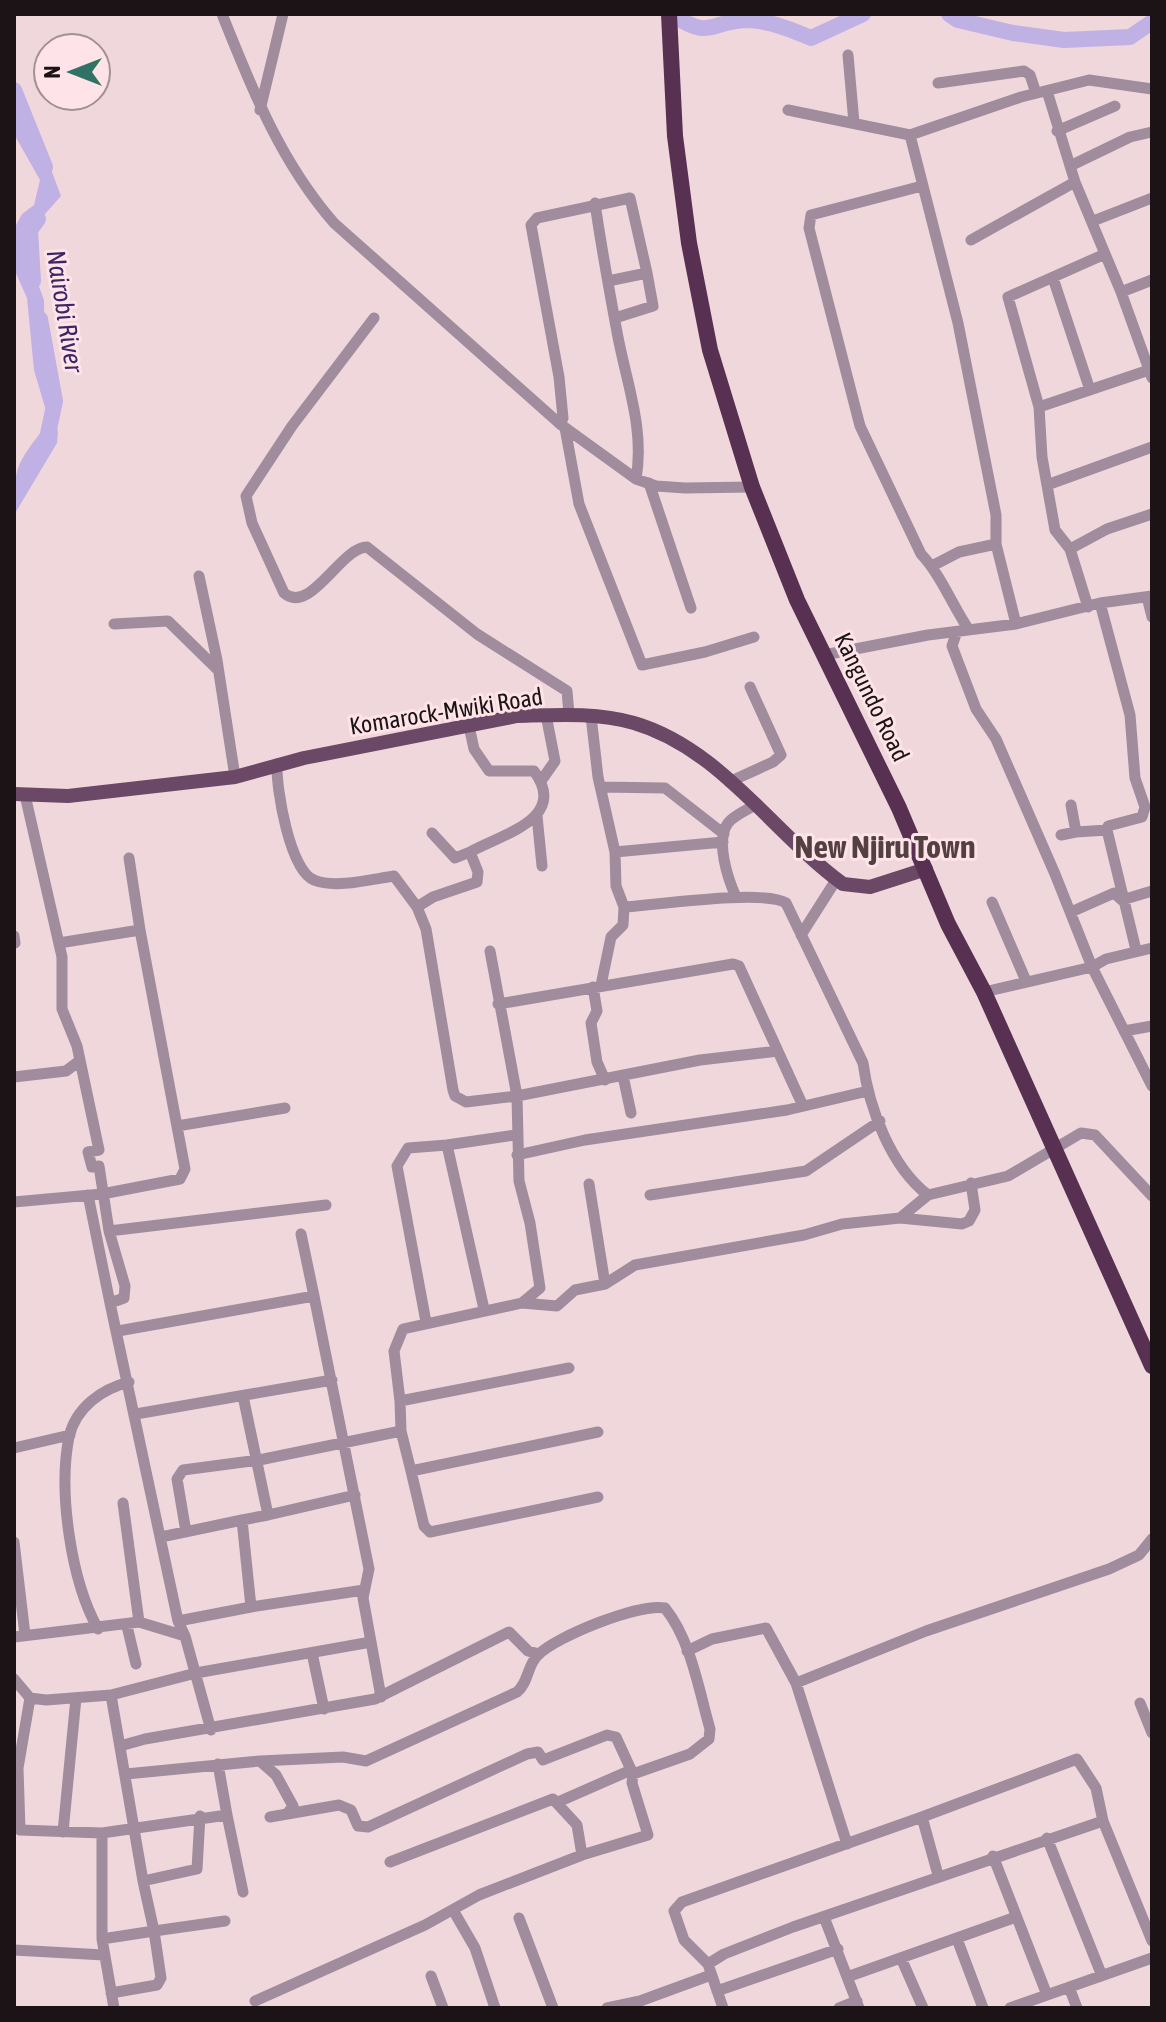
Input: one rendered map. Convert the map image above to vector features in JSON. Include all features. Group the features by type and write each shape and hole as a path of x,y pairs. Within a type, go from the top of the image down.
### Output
{"highway":[{"name":"Kangundo Road","path":"669,14 675,136 689,243 710,350 752,487 797,600 926,869 948,924 984,992 1051,1148 1152,1366"}],"main road":[{"name":"Komarock-Mwiki Road","path":"20,795 82,795 235,777 277,764 517,716 591,716 633,723 694,753 836,880"},
{"path":"836,880 848,887 870,887 926,869"}],"street":[{"path":"222,14 260,111 306,188 334,223 476,345 562,426 636,479 685,488 752,487"},
{"path":"260,111 283,14"},
{"path":"848,55 854,123"},
{"path":"938,83 1024,71 1030,75 1041,92 1075,182 1148,350 1150,374 1039,407"},
{"path":"788,110 910,135 1041,92 1103,79 1152,89"},
{"path":"1057,131 1115,106"},
{"path":"1070,166 1130,137 1152,132"},
{"path":"910,135 961,338 996,515 996,544 1016,624"},
{"path":"971,240 1075,182"},
{"path":"922,186 811,215 809,221 860,426 914,540 969,630"},
{"path":"615,318 653,306 630,198 595,203 537,218 531,225 563,403 562,426 579,504 642,665 705,652 754,637"},
{"path":"1093,221 1152,198"},
{"path":"595,203 637,419 640,454 636,479"},
{"path":"1105,254 1011,293 1008,297 1039,407 1055,530 1070,549 1094,605 1130,715 1135,778 1145,807 1142,817 1108,826 1107,830 1136,950"},
{"path":"608,281 647,273"},
{"path":"1053,278 1090,390"},
{"path":"1121,292 1152,280"},
{"path":"374,318 292,426 246,496 252,523 284,593 289,598 313,591 353,551 367,547 477,634 532,671 557,682 567,691 569,714"},
{"path":"1047,485 1152,447"},
{"path":"649,483 691,608"},
{"path":"1070,549 1107,529 1152,514"},
{"path":"932,566 959,552 996,544"},
{"path":"199,576 235,777"},
{"path":"824,655 928,635 956,634 1016,624 1094,605 1150,597 1152,617"},
{"path":"114,624 168,621 218,671"},
{"path":"956,634 952,646 972,701 996,739 1092,967 1152,1086"},
{"path":"729,782 773,762 781,755 750,687"},
{"path":"541,781 555,761 546,715"},
{"path":"591,716 601,787 615,852 616,886 624,907 623,925 611,937 597,986 597,1011 591,1023 597,1062 605,1080"},
{"path":"469,726 474,749 489,771 534,771 541,781 542,805 537,816 542,866"},
{"path":"277,764 286,824 302,872 319,882 394,876 417,907 426,929 455,1096 466,1102 517,1096 700,1060 778,1051"},
{"path":"601,787 665,788 723,838"},
{"path":"20,795 59,943 62,1009 77,1046 99,1150 88,1152 92,1167 99,1166 109,1231 125,1286 124,1298 110,1303"},
{"path":"736,897 723,838 728,824 755,805"},
{"path":"1071,805 1076,832"},
{"path":"432,833 455,858 537,816"},
{"path":"1061,835 1107,830"},
{"path":"615,852 723,838"},
{"path":"417,907 433,897 477,882 478,872 470,852"},
{"path":"14,1202 102,1194 180,1179 185,1169 129,858"},
{"path":"801,935 836,880"},
{"path":"1122,900 1152,891"},
{"path":"1071,912 1102,895 1114,893 1122,900"},
{"path":"624,907 736,897 783,901 863,1063 868,1091 904,1173 928,1195"},
{"path":"992,902 1026,981"},
{"path":"59,943 140,930"},
{"path":"14,936 15,943"},
{"path":"984,992 1092,967 1106,959 1152,948"},
{"path":"490,951 517,1096 515,1135 519,1181 541,1279 540,1288 522,1303"},
{"path":"498,1004 733,964 739,966 746,973 803,1106"},
{"path":"1124,1031 1152,1026"},
{"path":"14,1077 66,1071 78,1062"},
{"path":"623,1076 631,1113"},
{"path":"517,1155 585,1140 803,1106 868,1091"},
{"path":"177,1126 285,1108"},
{"path":"650,1195 806,1171 880,1121"},
{"path":"900,1218 928,1195 1008,1176 1081,1133 1095,1135 1152,1196"},
{"path":"426,1322 397,1166 408,1148 515,1135"},
{"path":"447,1145 484,1309"},
{"path":"598,1497 430,1532 424,1526 401,1431 395,1341 403,1329 522,1303 557,1306 575,1290 605,1284 635,1265 804,1235 842,1224 900,1218 962,1224 969,1221 975,1210 971,1183"},
{"path":"589,1184 605,1284"},
{"path":"88,1195 178,1621 211,1730"},
{"path":"109,1231 326,1205"},
{"path":"301,1234 369,1569 364,1590 381,1697"},
{"path":"118,1331 314,1296"},
{"path":"400,1401 569,1368"},
{"path":"136,1414 332,1380"},
{"path":"98,1629 89,1612 73,1561 67,1496 70,1435 94,1397 104,1389 129,1382"},
{"path":"243,1396 259,1460 268,1515"},
{"path":"186,1532 177,1479 183,1470 259,1460 401,1431"},
{"path":"411,1471 598,1432"},
{"path":"14,1448 70,1435"},
{"path":"161,1537 355,1495"},
{"path":"123,1503 136,1664"},
{"path":"242,1520 251,1607"},
{"path":"796,1683 926,1631 1109,1569 1139,1555 1152,1539"},
{"path":"14,1542 19,1636 133,1624 185,1636"},
{"path":"178,1621 364,1590"},
{"path":"126,1774 260,1761 343,1757 366,1761 517,1692 539,1654 565,1637 656,1607 670,1614 687,1651 710,1729 709,1739 690,1754 632,1772 558,1802 549,1800 390,1862"},
{"path":"687,1651 712,1639 766,1628 796,1683 847,1844"},
{"path":"120,1746 381,1697 509,1632 528,1651 539,1654"},
{"path":"30,1698 111,1695 196,1673 371,1642"},
{"path":"312,1653 324,1709"},
{"path":"14,1679 30,1698 18,1768 20,1830 102,1833 135,1830 200,1816 227,1815"},
{"path":"111,1695 161,1978 157,1985 111,1993"},
{"path":"63,1832 76,1698"},
{"path":"1140,1703 1152,1733"},
{"path":"255,2001 582,1855 648,1835 632,1783 632,1772 616,1737 607,1735 543,1760 538,1752 527,1754 368,1827 358,1826 351,1810 339,1805 270,1817"},
{"path":"723,2008 710,1970 677,1928 674,1911 677,1906 1077,1759 1096,1788 1103,1821 1152,1941"},
{"path":"260,1761 276,1775 293,1806 287,1814"},
{"path":"218,1764 243,1892"},
{"path":"558,1802 577,1825 582,1855"},
{"path":"143,1881 197,1869 200,1859 200,1816"},
{"path":"922,1817 938,1875"},
{"path":"607,2008 640,2001 710,1970 746,1945 938,1875 1103,1821"},
{"path":"102,1833 102,1939 114,2008"},
{"path":"1047,1838 1102,1976"},
{"path":"993,1856 1047,1995"},
{"path":"453,1910 475,1948 495,2008"},
{"path":"824,1917 858,2005 839,2008"},
{"path":"847,1977 1016,1917"},
{"path":"519,1918 553,2008"},
{"path":"102,1939 225,1921"},
{"path":"957,1939 983,2008"},
{"path":"717,1991 838,1949"},
{"path":"14,1950 104,1955"},
{"path":"901,1958 923,2008"},
{"path":"1010,2008 1152,1958"},
{"path":"431,1976 443,2008"},
{"path":"1069,1987 1077,2008"}],"shaded area":[{"path":"14,105 49,164 61,196 36,224 24,246 44,300 45,382 58,432 57,443 14,515 15,484 20,464 49,421 34,370 27,298 14,269 14,229 22,214 34,205 40,180 14,134"}],"waterway":[{"path":"671,14 696,27 711,28 749,20 773,24 811,38 863,14"},
{"path":"949,14 958,20 1013,33 1064,40 1130,37 1152,22"},
{"name":"Nairobi River","path":"14,90 45,167"},
{"name":"Nairobi River","path":"33,281 30,230 38,219"},
{"name":"Nairobi River","path":"40,319 55,401 48,434"}],"district":[{"name":"New Njiru Town","path":"885,846"}]}
